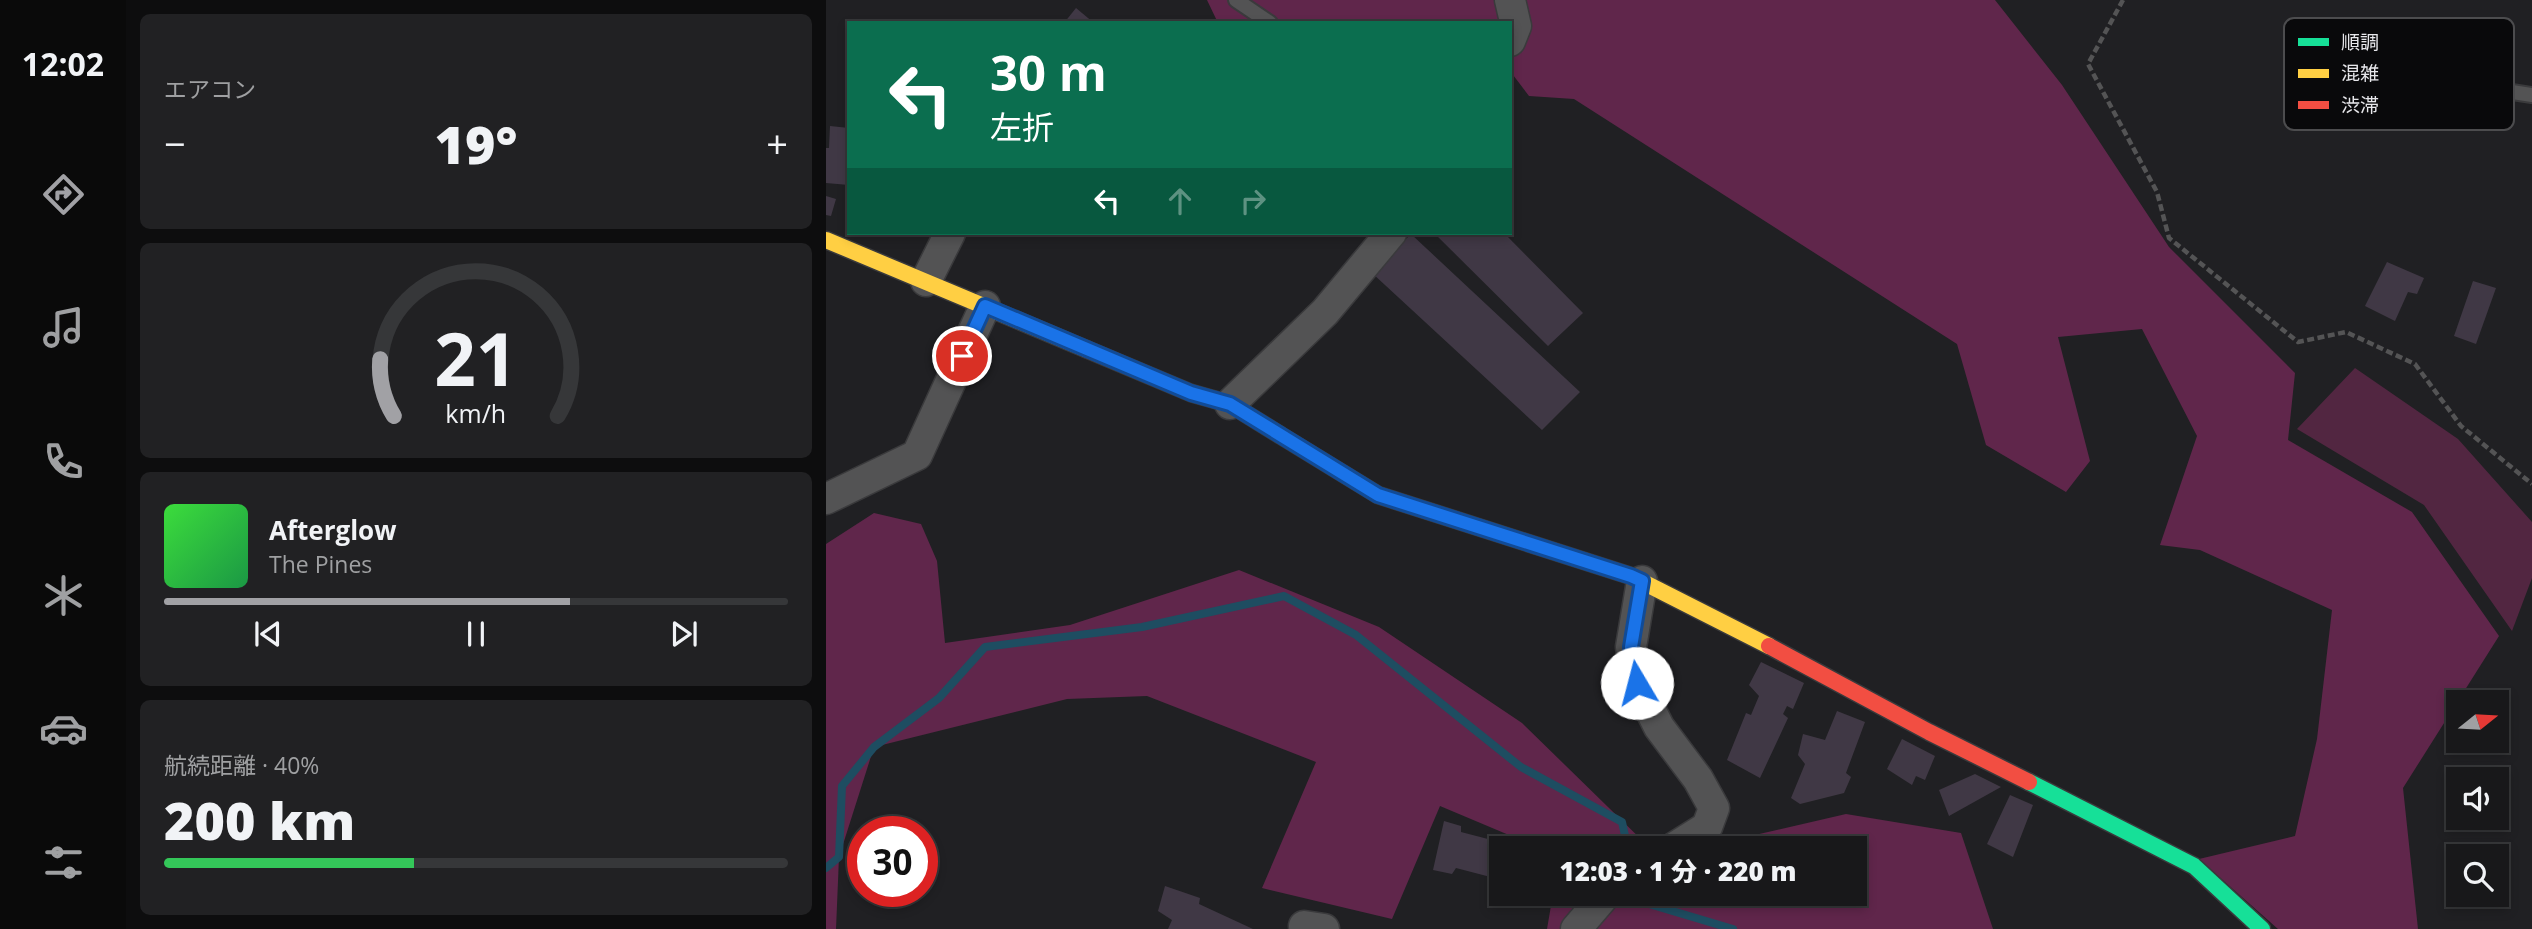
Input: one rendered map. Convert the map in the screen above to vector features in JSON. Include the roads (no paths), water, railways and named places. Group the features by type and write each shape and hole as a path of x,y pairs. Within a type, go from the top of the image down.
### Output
{"street":[{"path":"1510,0 1516,26 1512,36"},
{"path":"926,281 949,235"},
{"path":"1230,404 1325,312 1389,235"},
{"path":"826,240 1191,393 1230,404 1378,495 1642,581 1712,615 1917,726 2194,866 2262,929"},
{"path":"826,499 917,455 985,306"},
{"path":"1642,581 1631,647 1637,683 1659,727 1698,779 1714,808 1707,827 1693,836"},
{"path":"1576,929 1596,906"}],"lane":[{"path":"1236,0 1267,21"},
{"path":"2514,92 2532,95"}],"waterway":[{"path":"826,868 839,857 842,786 874,747 939,698 985,647 1142,627 1284,596 1356,635 1521,767 1622,822 1625,836"},
{"path":"1656,906 1733,929"}]}
